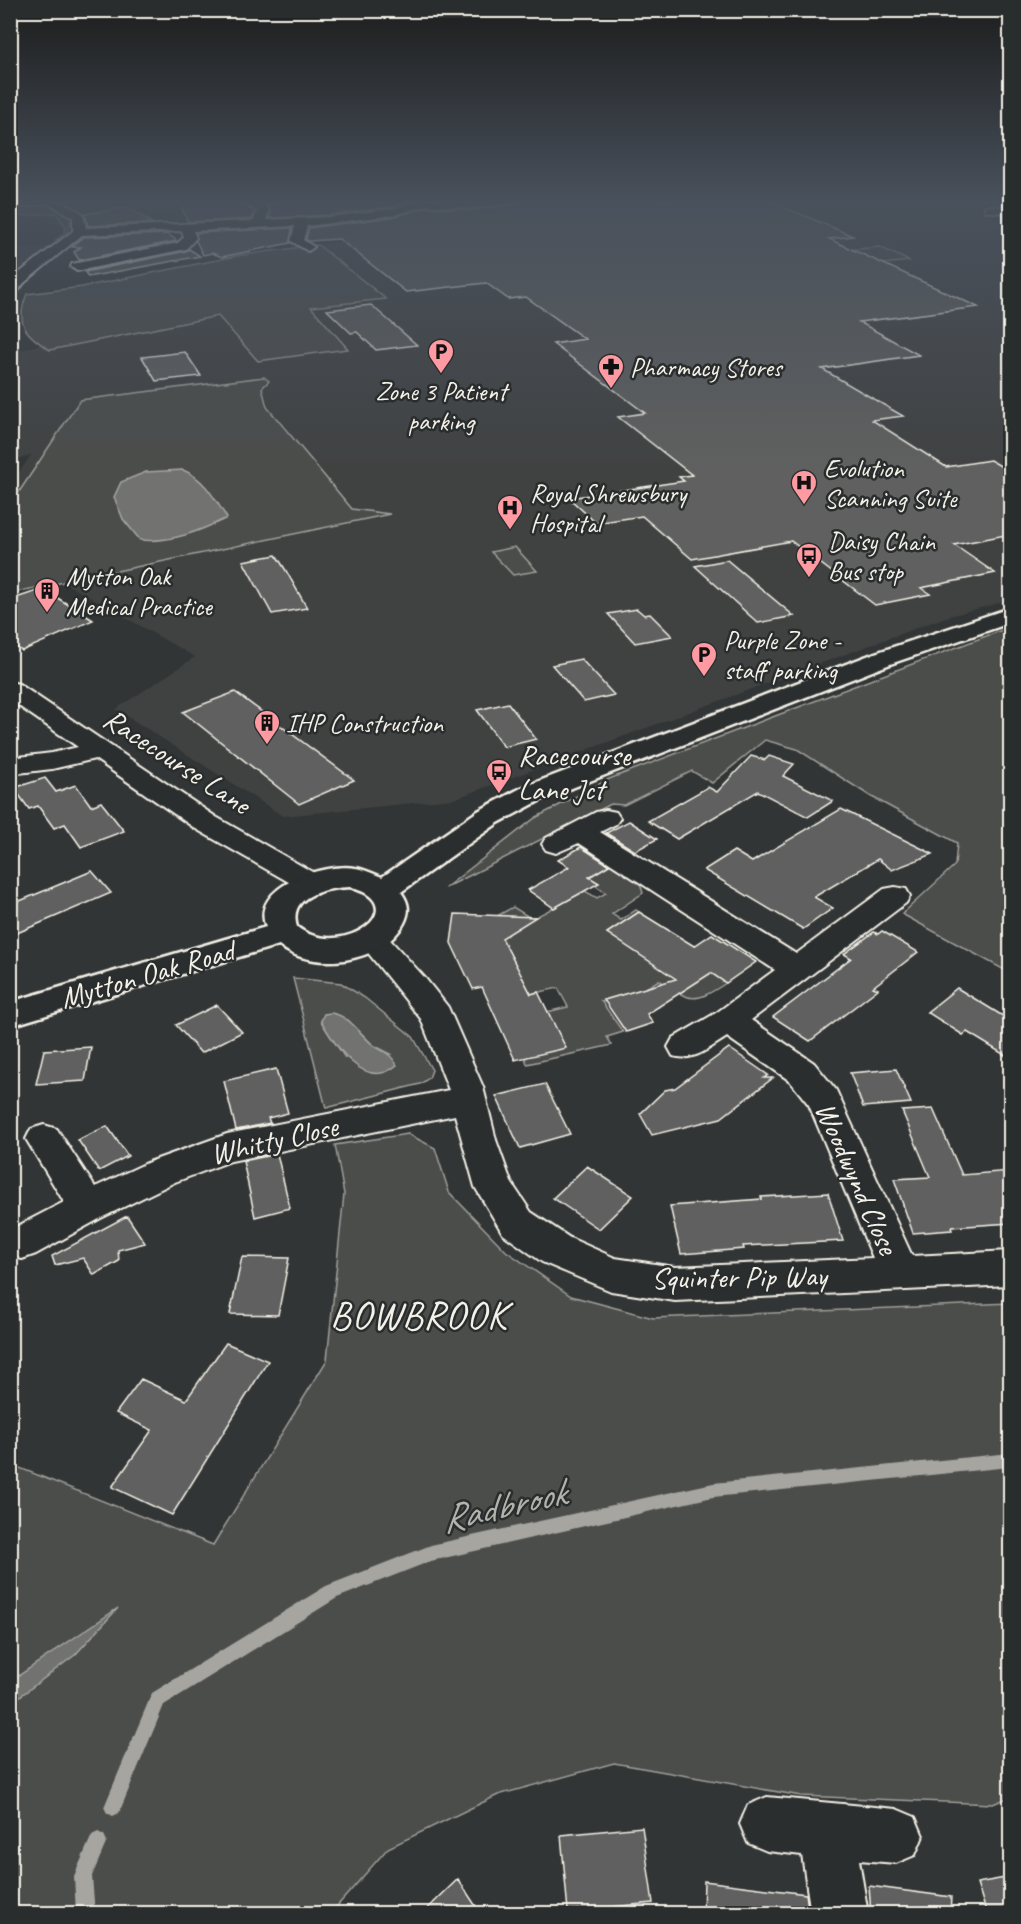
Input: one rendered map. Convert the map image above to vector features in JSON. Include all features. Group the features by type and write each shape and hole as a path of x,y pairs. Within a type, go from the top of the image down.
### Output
{"main road":[{"path":"384,890 478,823 531,794 884,658 1011,615"},
{"path":"353,877 370,881 384,890 391,901 393,913 388,926 359,946 337,951 315,950 296,944 283,933 278,922 279,911 285,900 296,890 311,883 330,878 353,877"},
{"name":"Mytton Oak Road","path":"10,1014 230,951 283,933"}],"street":[{"name":"Racecourse Lane","path":"10,689 206,823 311,883"},
{"path":"10,766 52,761 99,750"},
{"path":"581,831 796,969"},
{"path":"685,1047 728,1021 895,896"},
{"name":"Squinter Pip Way","path":"372,939 414,986 436,1015 466,1087 478,1140 494,1187 517,1223 556,1250 611,1275 675,1284 1011,1268"},
{"name":"Woodwynd Close","path":"728,1021 802,1072 825,1099 899,1272"},
{"name":"Whitty Close","path":"22,1243 162,1172 227,1148 469,1099"},
{"path":"44,1139 88,1208"},
{"path":"767,1824 896,1836"},
{"path":"826,1830 840,1914"}],"shaded area":[{"path":"60,290 374,290 386,299 311,307 348,349 258,361 218,316 50,350 34,339 24,327 22,313 27,294"},
{"name":"Royal Shrewsbury Hospital","path":"375,290 1010,290 1010,600 946,617 454,799 283,816 116,709 195,657 54,577 11,591 11,484 31,455 11,461 10,330 22,350 41,344 50,350 218,316 258,361 348,350 310,307 385,298"},
{"path":"264,377 269,381 262,388 267,407 352,509 390,514 11,593 11,504 80,400"},
{"path":"183,470 203,484 227,518 174,538 140,540 123,519 114,497 121,482 146,472"},
{"path":"515,547 537,571 513,575 491,552"},
{"path":"1010,627 1010,973 902,914 955,865 957,843 870,796 797,749 765,740 712,783 692,771 624,805 611,804 445,888 535,818 609,779"},
{"path":"611,864 640,883 643,893 612,914 621,920 636,910 639,912 607,933 644,957 682,954 726,983 706,995 692,998 659,980 638,993 658,1007 644,1011 601,1001 623,1032 607,1037 612,1045 527,1064 525,1057 547,1012 568,1007 558,988 531,994 509,952 496,951 497,916 513,907 532,919 585,891 597,898 606,893 586,879"},
{"path":"293,978 341,983 365,998 413,1037 432,1070 429,1078 420,1084 326,1108","holes":["348,1020 373,1045 391,1054 345,1058 321,1021"]},
{"path":"331,1013 349,1021 372,1044 391,1057 397,1065 385,1072 374,1073 363,1070 352,1062 334,1042 321,1021 324,1014"},
{"path":"408,1134 435,1148 449,1192 506,1251 571,1296 653,1318 1010,1303 1010,1797 993,1804 801,1796 614,1763 498,1795 388,1848 331,1913 11,1913 10,1464 213,1545 327,1360 344,1194 335,1145"},
{"path":"118,1608 75,1655 11,1703 11,1681"}],"building":[{"path":"403,290 426,290 406,292"},
{"path":"495,290 940,290 978,307 859,322 919,355 822,369 903,416 872,420 946,467 990,460 1011,472 1011,534 954,545 995,573 921,588 930,594 875,605 791,541 692,559 642,516 596,523 569,498 684,481 679,477 692,475 618,417 645,413 553,344 585,339 526,297 508,299"},
{"path":"371,305 417,345 376,350 357,332 351,333 327,310"},
{"path":"185,352 201,376 156,381 142,357"},
{"path":"276,555 307,608 272,614 243,561"},
{"path":"727,560 794,616 758,623 695,566"},
{"name":"Mytton Oak Medical Practice","path":"43,589 93,620 22,651 10,643 10,600"},
{"path":"637,609 644,615 650,614 672,636 635,643 608,614"},
{"path":"581,659 614,695 584,702 552,665"},
{"name":"IHP Construction","path":"235,692 354,780 299,804 183,712"},
{"path":"508,703 536,739 504,747 477,710"},
{"path":"751,756 765,760 769,756 794,764 783,776 833,801 808,817 758,791 677,839 648,821 708,787 717,792"},
{"path":"45,778 56,792 76,785 91,806 101,802 124,831 81,847 65,824 54,828 38,806 29,809 14,788"},
{"path":"841,809 933,854 892,870 878,859 814,897 833,908 803,929 704,870 734,851 752,862"},
{"path":"629,821 657,839 635,851 606,833"},
{"path":"581,847 609,865 589,877 599,883 554,908 528,890 569,867 558,860"},
{"path":"92,871 111,893 10,936 10,905"},
{"path":"639,912 694,946 712,934 756,962 726,983 711,973 647,1014 653,1023 626,1032 604,1000 676,979 607,933"},
{"path":"455,914 536,917 502,938 531,994 538,992 566,1048 515,1060 482,987 473,989 451,943"},
{"path":"882,931 918,952 873,987 878,989 810,1041 773,1017 851,958 844,954 874,932 878,934"},
{"path":"957,988 1011,1021 1011,1059 967,1032 963,1035 927,1012"},
{"path":"217,1005 242,1032 201,1053 176,1025"},
{"path":"91,1047 85,1081 36,1084 44,1050"},
{"path":"729,1048 768,1075 764,1078 773,1078 721,1118 652,1135 640,1114 665,1090 675,1088"},
{"path":"276,1069 288,1113 268,1118 270,1123 236,1130 224,1081"},
{"path":"896,1069 911,1103 863,1107 850,1073"},
{"path":"545,1084 570,1134 520,1148 496,1096"},
{"path":"933,1109 962,1175 1011,1171 1011,1223 951,1227 952,1230 913,1233 894,1179 930,1177 902,1111"},
{"path":"107,1126 128,1156 99,1171 78,1140"},
{"path":"277,1154 290,1208 255,1217 243,1161"},
{"path":"587,1166 633,1196 599,1229 553,1198"},
{"path":"828,1193 843,1241 743,1246 744,1249 681,1254 670,1206"},
{"path":"127,1216 145,1243 118,1250 119,1261 94,1275 83,1258 55,1265 52,1256"},
{"path":"242,1257 289,1258 278,1315 230,1314"},
{"path":"226,1343 268,1361 172,1515 112,1487 152,1430 116,1413 141,1379 186,1400"},
{"path":"642,1827 653,1903 568,1911 561,1835"},
{"path":"1011,1877 1011,1914 987,1914 977,1883"},
{"path":"458,1879 481,1914 422,1914"},
{"path":"704,1881 806,1894 809,1914 703,1914"},
{"path":"869,1886 951,1897 950,1914 871,1914"}],"waterway":[{"name":"Radbrook","path":"113,1807 158,1699 332,1592 431,1553 713,1490 1010,1460"},
{"name":"Radbrook","path":"86,1914 83,1876 98,1841"}],"place":[{"name":"Zone 3 Patient parking","path":"441,375"},
{"name":"Pharmacy Stores","path":"611,390"},
{"name":"Evolution Scanning Suite","path":"804,506"},
{"name":"Royal Shrewsbury Hospital","path":"510,531"},
{"name":"Daisy Chain Bus stop","path":"809,579"},
{"name":"Mytton Oak Medical Practice","path":"47,614"},
{"name":"Purple Zone - staff parking","path":"704,678"},
{"name":"IHP Construction","path":"267,746"},
{"name":"Racecourse Lane Jct","path":"499,795"}],"district":[{"name":"BOWBROOK","path":"419,1315"}]}
